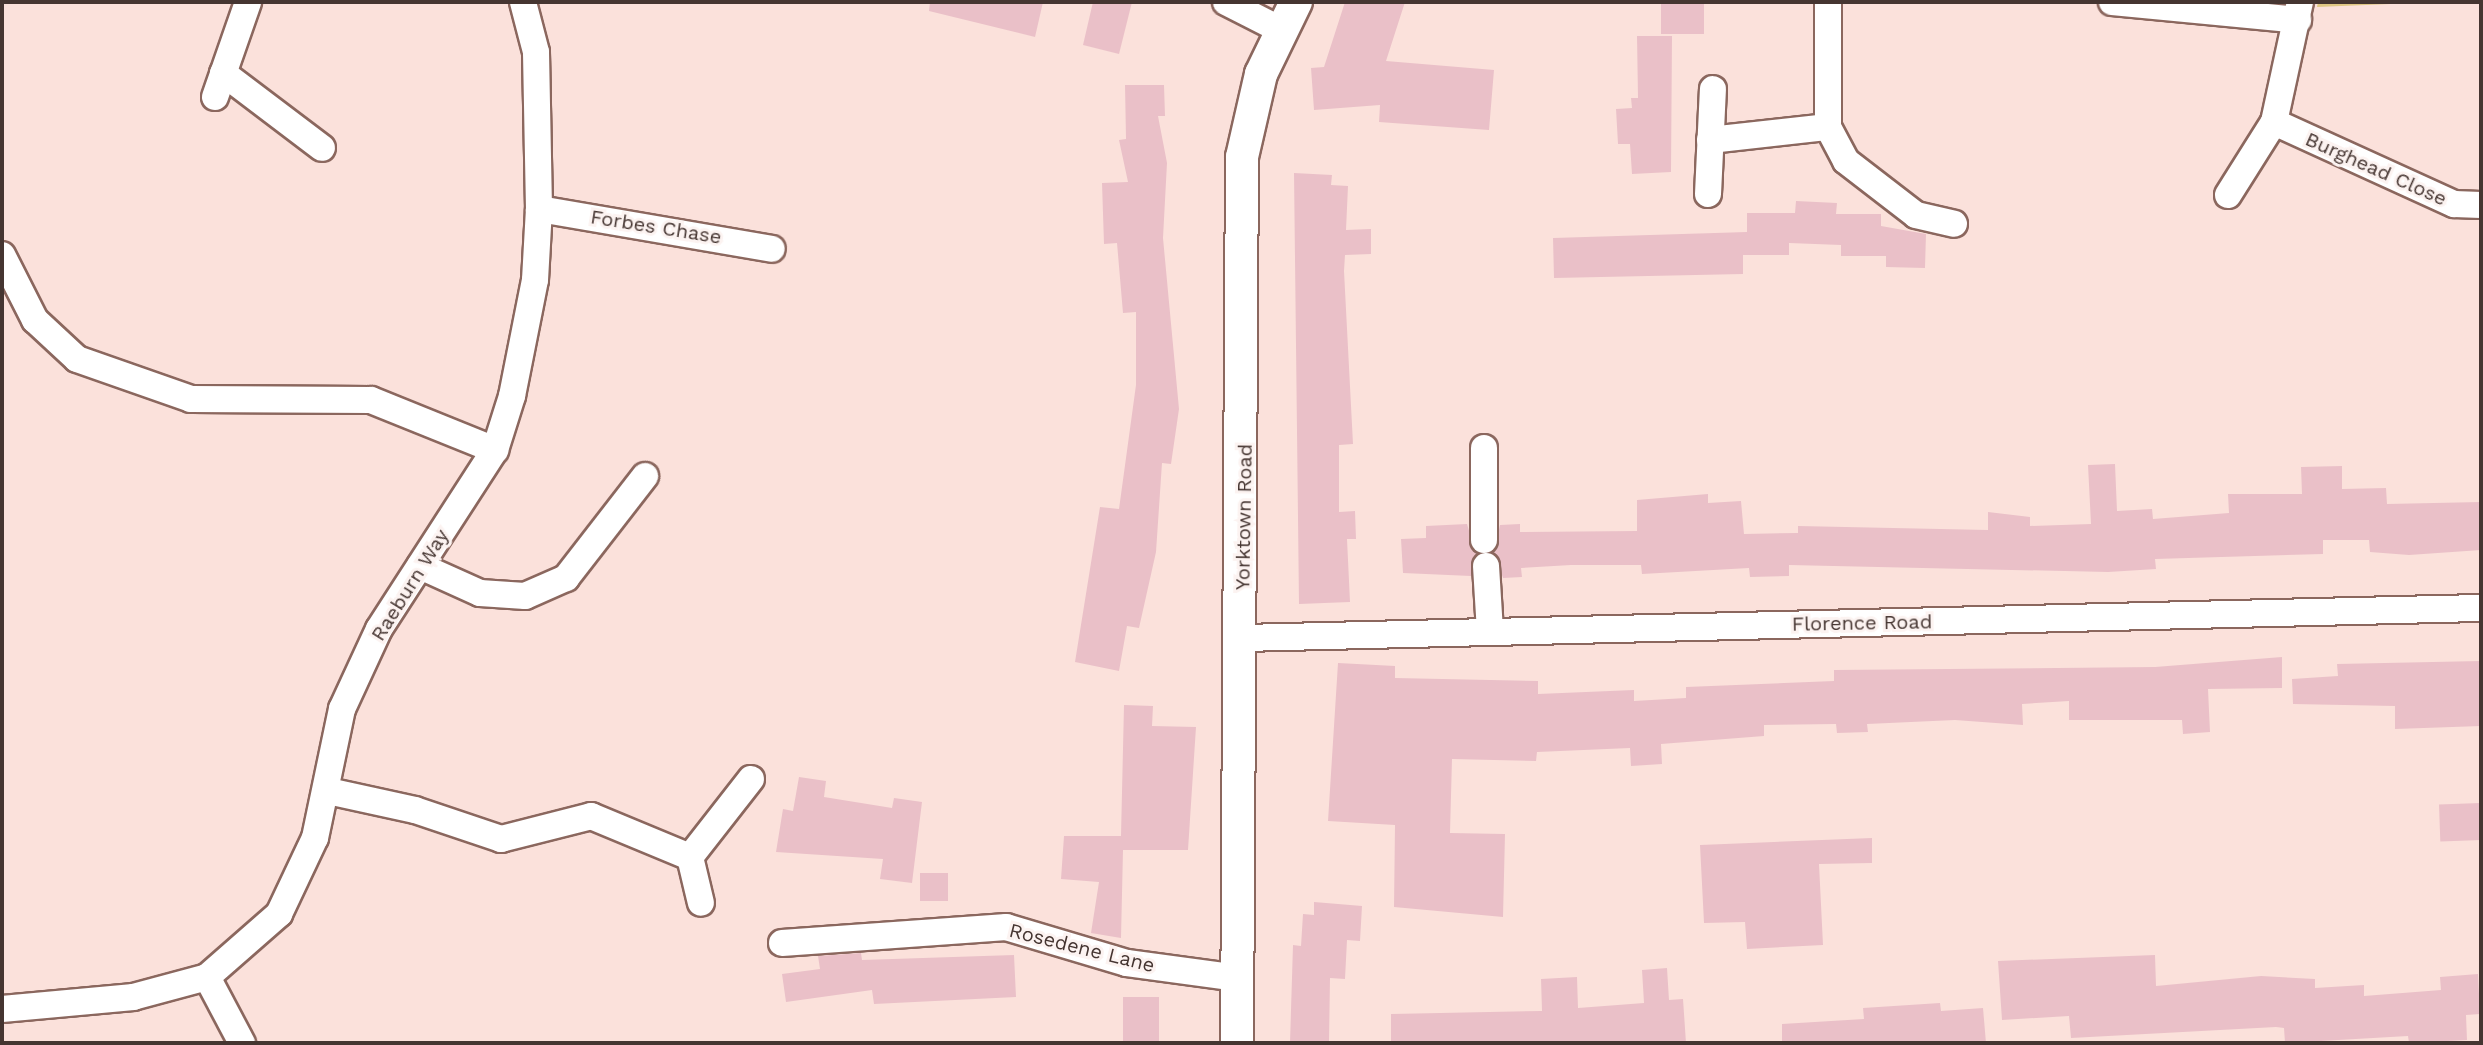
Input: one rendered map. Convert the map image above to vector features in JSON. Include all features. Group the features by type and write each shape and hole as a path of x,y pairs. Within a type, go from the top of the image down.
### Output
{"street":[{"path":"248,2 219,85 322,148"},
{"name":"Raeburn Way","path":"2,1009 133,997 207,977 279,914 328,791 342,709 420,566 495,450 535,280 539,209 536,52 523,2"},
{"path":"1226,2 1279,29"},
{"name":"Yorktown Road","path":"1237,1043 1243,638 1242,157 1279,29 1296,2"},
{"path":"1828,2 1828,127 1846,161 1882,193 1916,215 1954,224"},
{"path":"2112,2 2299,11 2274,122 2228,195"},
{"path":"1708,194 1713,89"},
{"name":"Burghead Close","path":"2274,122 2454,204 2481,205"},
{"path":"1710,140 1828,127"},
{"name":"Forbes Chase","path":"539,209 772,249"},
{"path":"2,255 8,283 35,320 77,359 191,399 371,400 495,450"},
{"path":"1484,448 1485,553 1490,632"},
{"path":"420,566 480,593 525,596 566,578 645,476"},
{"name":"Florence Road","path":"1243,638 2481,608"},
{"path":"690,857 751,779"},
{"path":"328,791 415,810 501,839 591,816 690,857"},
{"path":"690,857 701,903"},
{"name":"Rosedene Lane","path":"782,943 1006,927 1127,963 1238,978"},
{"path":"207,977 242,1043"}],"shaded area":[{"path":"2318,2 2439,2 2317,7"}],"building":[{"path":"930,2 1043,2 1035,37 929,11"},
{"path":"1093,2 1132,2 1119,54 1083,45"},
{"path":"1345,2 1405,2 1386,61 1494,70 1489,130 1379,122 1380,105 1314,110 1311,68 1324,67"},
{"path":"1661,2 1704,2 1704,34 1661,34"},
{"path":"1637,36 1672,36 1671,172 1632,174 1630,144 1618,144 1616,109 1632,108 1631,98 1638,98"},
{"path":"1125,85 1164,85 1165,116 1158,116 1167,163 1163,238 1179,409 1171,464 1162,463 1156,552 1139,628 1127,626 1119,671 1075,662 1100,507 1119,509 1136,385 1136,312 1123,313 1117,243 1104,244 1102,183 1128,182 1119,140 1126,139"},
{"path":"1294,173 1332,175 1331,185 1348,186 1346,230 1371,229 1371,254 1345,255 1344,271 1353,444 1339,445 1339,512 1355,511 1356,539 1347,539 1350,602 1299,604"},
{"path":"1796,201 1837,203 1836,214 1881,214 1881,226 1926,234 1925,268 1886,267 1886,256 1841,256 1841,245 1789,243 1789,255 1743,255 1743,274 1554,278 1553,238 1747,232 1747,213 1795,213"},
{"path":"2115,464 2117,511 2152,509 2153,519 2229,513 2228,494 2302,494 2301,467 2342,466 2342,489 2386,488 2387,504 2481,502 2481,550 2409,555 2370,552 2369,540 2323,540 2323,554 2155,559 2156,569 2108,572 1789,565 1789,576 1750,577 1749,568 1642,574 1641,565 1571,565 1521,568 1522,577 1503,578 1494,552 1500,525 1520,524 1520,532 1637,531 1637,500 1708,494 1708,503 1741,501 1744,534 1798,533 1798,526 1988,530 1988,512 2030,517 2030,526 2091,524 2088,465"},
{"path":"1467,524 1476,554 1471,576 1403,573 1401,539 1426,538 1426,526"},
{"path":"2282,657 2282,688 2208,689 2210,732 2183,734 2182,720 2069,720 2069,701 2022,704 2023,725 1955,720 1867,724 1868,732 1837,733 1836,724 1764,725 1764,736 1661,744 1662,764 1631,766 1630,748 1537,752 1536,761 1452,759 1450,833 1505,834 1503,917 1394,907 1395,825 1328,821 1338,663 1395,666 1395,678 1538,681 1538,694 1634,690 1634,701 1686,698 1686,687 1834,681 1834,670 2155,667"},
{"path":"2481,661 2481,726 2395,729 2395,706 2293,704 2292,679 2338,676 2337,664"},
{"path":"1124,705 1153,706 1152,726 1196,727 1188,850 1123,850 1121,938 1091,933 1099,882 1061,879 1064,836 1121,836"},
{"path":"799,777 826,781 824,797 892,808 894,798 922,802 912,883 880,879 883,859 776,852 783,809 793,811"},
{"path":"2480,803 2481,840 2440,841 2439,804"},
{"path":"1872,838 1872,863 1819,864 1823,945 1747,949 1745,922 1704,923 1700,845"},
{"path":"920,873 948,873 948,901 920,901"},
{"path":"1314,902 1362,906 1360,941 1347,940 1345,979 1330,978 1329,1043 1290,1043 1293,945 1301,946 1303,914 1314,915"},
{"path":"861,953 862,960 1014,955 1016,997 874,1004 872,990 786,1002 782,974 820,969 818,956"},
{"path":"2155,955 2156,986 2261,976 2315,979 2315,988 2364,985 2364,996 2441,990 2440,977 2478,974 2480,1014 2466,1015 2467,1040 2409,1043 2408,1036 2285,1043 2284,1028 2276,1027 2071,1038 2069,1016 2002,1020 1998,961"},
{"path":"1667,968 1669,1000 1683,999 1686,1043 1391,1043 1391,1014 1542,1011 1541,979 1577,977 1578,1008 1644,1003 1642,970"},
{"path":"1123,997 1159,997 1159,1043 1123,1043"},
{"path":"1940,1003 1941,1011 1983,1008 1986,1043 1782,1043 1782,1024 1864,1019 1863,1008"}]}
